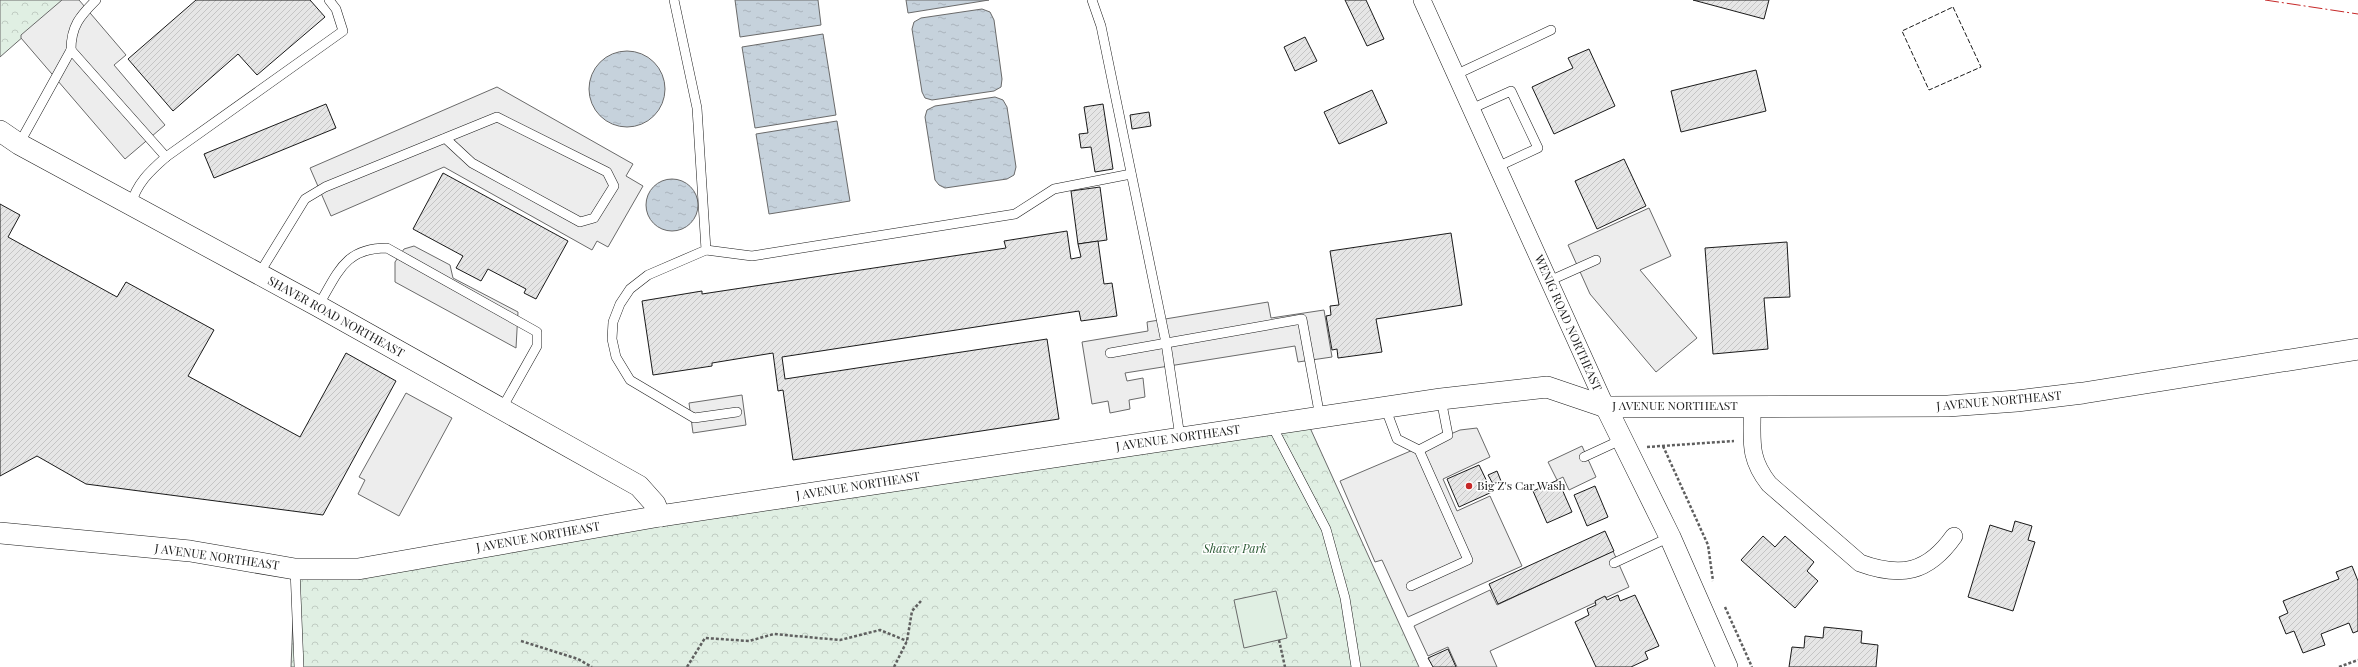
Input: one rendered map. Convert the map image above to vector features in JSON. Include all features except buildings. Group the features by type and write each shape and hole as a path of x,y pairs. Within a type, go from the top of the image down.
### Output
{"street":[{"name":"WENIG ROAD NORTHEAST","path":"1422,0 1606,407 1670,537 1727,667"},
{"name":"SHAVER ROAD NORTHEAST","path":"6,137 318,306 501,410 639,486 655,504 660,516"},
{"name":"J AVENUE NORTHEAST","path":"0,533 190,551 295,568 358,569 660,516 1440,399 1547,387 1606,407 1948,406 2017,401 2083,393 2358,349"},
{"path":"1752,406 1753,457 1760,472 1769,484 1860,563 1878,569 1897,572 1914,569 1931,562 1944,550 1954,536"}],"lane":[{"path":"6,137 71,50 71,34 82,14 96,0"},
{"path":"131,204 134,192 148,173 166,157 343,31 336,9 329,0"},
{"path":"674,0 697,108 706,250"},
{"path":"1092,0 1100,26 1166,344 1180,438"},
{"path":"1455,75 1552,30"},
{"path":"71,50 166,157"},
{"path":"1471,109 1511,91 1538,148 1497,167"},
{"path":"259,274 304,199 325,187 445,138 497,117 606,172 614,186 594,218 580,222 472,164 445,138"},
{"path":"737,412 694,418 630,380 616,357 612,339 612,322 620,304 630,289 648,275 706,250 752,256 1015,214 1054,189 1131,174"},
{"path":"318,306 340,269 350,257 370,248 387,248 537,332 537,346 501,410"},
{"path":"1549,281 1596,260"},
{"path":"1110,353 1302,319 1320,417"},
{"path":"1419,450 1448,435 1440,399"},
{"path":"1385,407 1397,439 1419,450 1468,560 1411,586"},
{"path":"1271,424 1326,529 1345,598 1356,667"},
{"path":"1584,456 1623,439"},
{"path":"1614,563 1670,537"},
{"path":"295,568 299,667"}],"path":[{"path":"1644,447 1752,440"},
{"path":"1663,446 1708,545 1713,582"},
{"path":"894,667 907,641 912,611 921,601"},
{"path":"1723,603 1752,667"},
{"path":"687,667 705,638 749,641 774,634 840,640 880,630 907,641"},
{"path":"1279,640 1285,667"},
{"path":"521,641 578,659 592,667"},
{"path":"2339,667 2358,660"}],"green space":[{"path":"0,0 65,0 0,57"},
{"name":"Shaver Park","path":"1306,419 1419,667 291,667 295,569"},
{"path":"1276,591 1287,638 1244,648 1234,600"}],"shaded area":[{"path":"62,0 79,0 126,55 114,65 165,125 125,159 21,38 21,35"},
{"path":"497,87 633,164 626,176 643,186 608,247 597,241 592,250 444,167 331,216 310,168"},
{"path":"1649,208 1671,256 1640,270 1697,338 1656,372 1590,294 1568,245"},
{"path":"414,246 450,265 453,278 518,312 516,348 395,282 395,262 404,249"},
{"path":"1268,302 1271,318 1324,310 1332,357 1298,362 1295,346 1125,373 1127,381 1143,378 1145,397 1129,400 1130,409 1110,413 1108,401 1092,404 1082,342 1148,331 1147,322"},
{"path":"406,393 452,418 399,516 358,494 365,480 359,477"},
{"path":"742,395 746,425 693,433 689,403"},
{"path":"1477,428 1490,457 1443,479 1457,511 1490,496 1522,566 1408,617 1382,560 1375,562 1340,481 1460,430"},
{"path":"1582,446 1596,477 1569,490 1563,477 1557,480 1548,462"},
{"path":"1613,551 1629,587 1490,651 1497,667 1457,667 1448,647 1428,656 1414,626 1490,590 1497,605"}],"water":[{"path":"735,0 818,0 821,25 740,37"},
{"path":"906,0 989,0 908,13"},
{"path":"982,9 990,12 994,20 1002,79 1001,87 994,91 932,100 925,98 922,92 912,29 914,22 921,18"},
{"path":"823,34 836,115 755,128 742,47"},
{"path":"620,51 634,51 648,57 659,68 665,82 665,96 662,104 654,116 648,121 634,127 620,127 606,121 595,110 589,96 589,82 595,68 606,57"},
{"path":"995,97 1003,100 1007,107 1016,167 1014,175 1007,179 945,188 939,185 935,180 925,117 927,110 935,106"},
{"path":"837,121 850,201 769,214 756,134"},
{"path":"672,179 682,181 690,187 696,195 698,205 696,215 690,223 682,229 672,231 662,229 654,223 648,215 646,205 648,195 654,187 662,181"}],"fence":[{"path":"1953,7 1981,67 1929,90 1902,31 1953,7"}],"power":[{"path":"2265,0 2358,14"}],"place":[{"name":"Big Z's Car Wash","path":"1469,486"}]}
